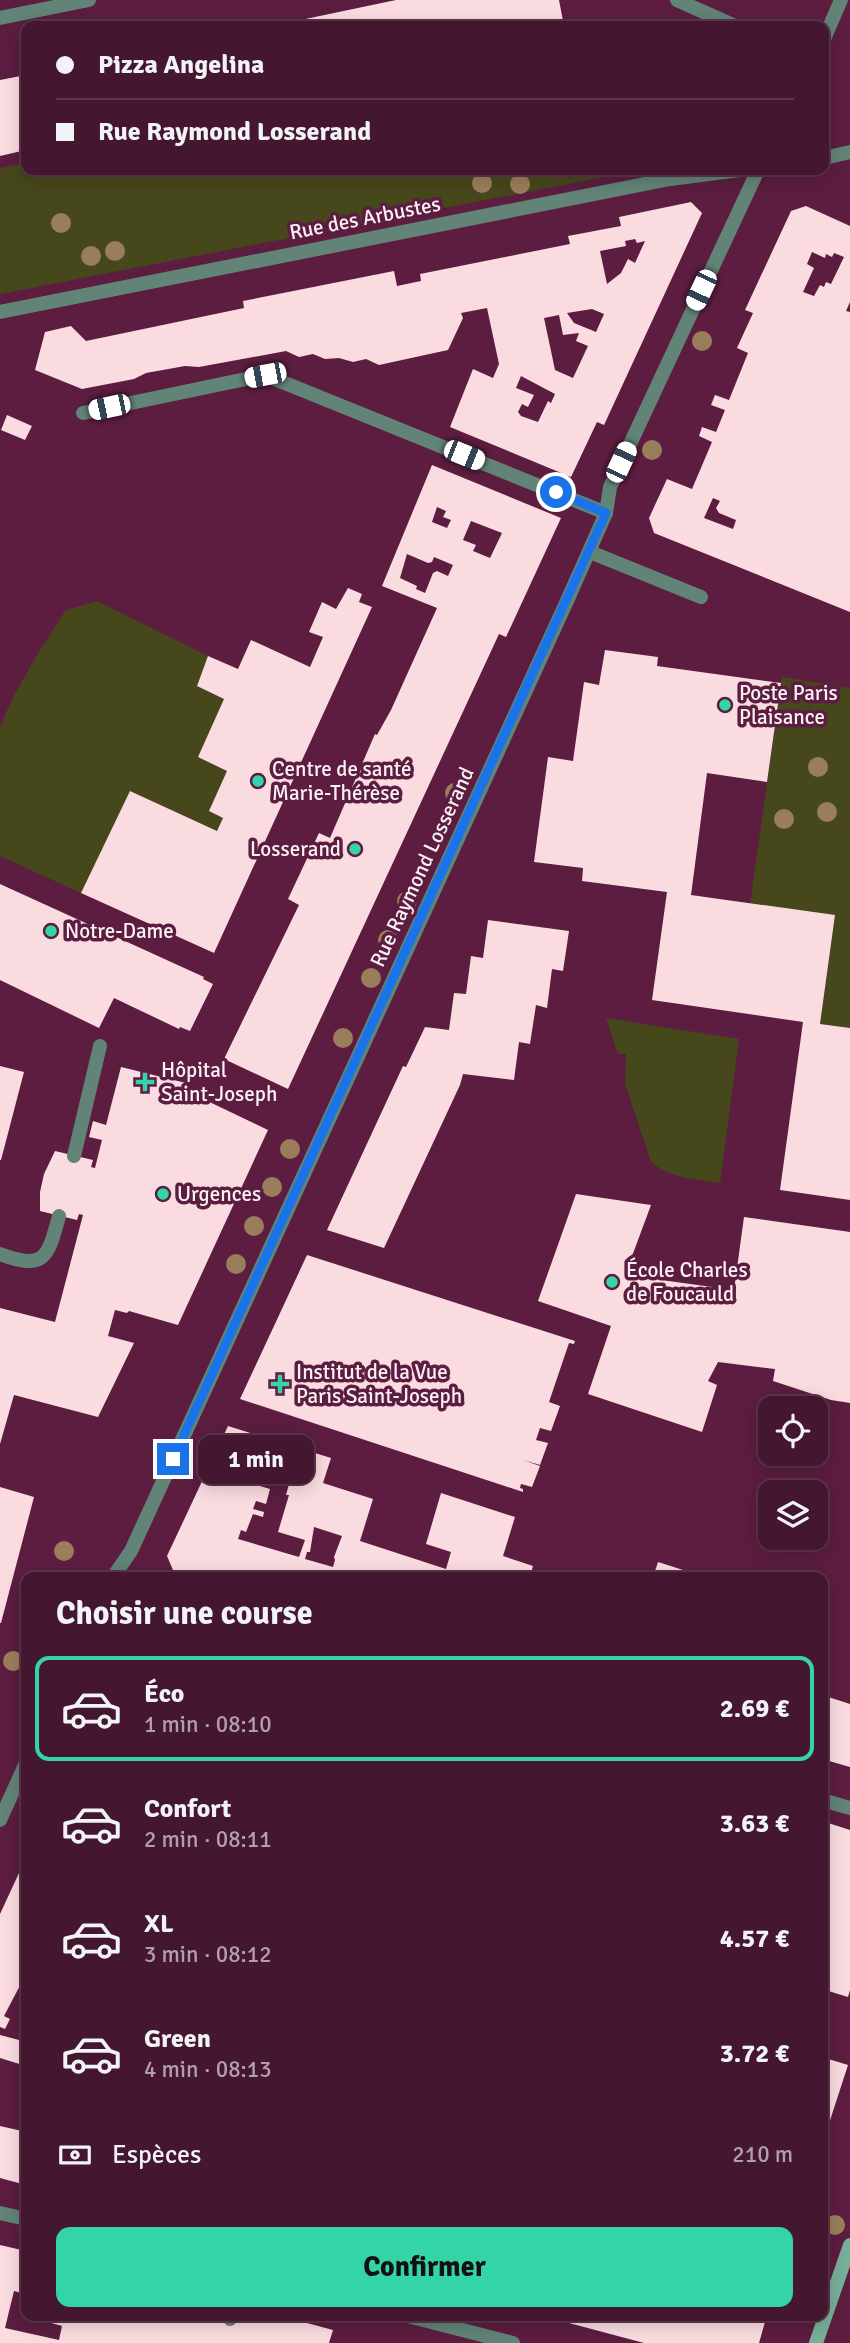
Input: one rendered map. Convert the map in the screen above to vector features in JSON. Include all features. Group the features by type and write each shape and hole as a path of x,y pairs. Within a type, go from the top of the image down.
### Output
{"main road":[{"path":"828,2308 850,2245"},
{"path":"816,2343 824,2321"}],"street":[{"path":"0,18 89,0"},
{"path":"677,0 724,21"},
{"path":"829,28 841,0"},
{"path":"829,157 850,152"},
{"name":"Rue des Arbustes","path":"0,312 701,175"},
{"name":"Rue Raymond Losserand","path":"116,1572 131,1551 590,552 606,513 610,487 756,175"},
{"path":"83,413 265,375 606,513"},
{"path":"590,552 701,597"},
{"path":"74,1156 100,1046"},
{"path":"0,1254 31,1263 44,1257 59,1216"},
{"path":"0,1820 21,1774"},
{"path":"828,1802 850,1808"},
{"path":"0,2213 21,2218"},
{"path":"427,2321 513,2343"}],"shaded area":[{"path":"21,164 21,175 615,175 0,294 0,168"},
{"path":"97,601 208,656 197,686 224,699 198,757 227,771 209,811 223,818 217,831 131,791 81,893 0,856 0,727 12,699 66,610"},
{"path":"782,677 850,688 850,1028 820,1024 835,916 750,904"},
{"path":"606,1018 739,1039 720,1183 675,1175 651,1162 625,1084 626,1054 618,1054"}],"building":[{"path":"396,0 559,0 563,21 296,21"},
{"path":"21,76 21,151 0,156 0,80"},
{"path":"691,202 702,213 604,425 597,422 571,477 450,427 473,369 493,378 499,364 487,308 461,313 463,318 448,350 379,365 366,359 353,362 339,358 325,359 313,354 299,357 286,351 199,367 185,366 146,373 134,379 82,389 35,370 45,332 71,326 86,341 244,308 243,301 394,271 397,286 421,281 420,274 570,244 568,236 621,226 619,217","holes":["625,241 645,241 635,263 628,259 621,273 607,284 600,251 626,246","592,309 604,314 596,332 574,323 567,313","559,315 563,335 579,333 576,341 588,346 573,378 555,370 544,318","521,376 555,394 551,403 548,401 538,422 521,416 518,412 522,404 528,407 534,395 516,388"]},
{"path":"806,206 850,226 850,302 846,311 850,312 850,612 654,533 649,518 667,479 692,489 712,442 699,436 702,427 716,432 725,410 711,405 715,395 729,400 748,353 737,348 753,313 745,310 791,211","holes":["812,252 825,258 826,254 832,257 834,253 844,257 831,284 826,282 824,287 820,285 814,296 803,292 814,268 807,264","713,498 720,501 716,508 719,513 736,520 733,529 704,518"]},
{"path":"7,415 32,426 25,440 1,430"},
{"name":"Losserand","path":"432,465 561,518 506,637 499,634 288,1089 224,1059 299,905 288,899 319,833 330,838 375,734 377,735 391,710 437,608 382,586","holes":["437,507 446,511 443,517 451,520 447,528 432,522","471,521 502,533 490,558 473,551 476,545 463,540","407,554 428,563 432,562 434,557 453,565 448,576 437,571 433,573 425,593 400,578"]},
{"name":"Centre de santé Marie-Thérèse","path":"348,588 362,594 359,602 372,607 214,953 81,893 130,791 217,831 223,818 209,811 227,771 198,757 224,699 197,686 208,656 238,669 251,640 310,667 323,637 309,632 322,602 336,609"},
{"path":"605,650 658,657 657,666 781,683 767,782 707,773 691,895 835,915 820,1024 850,1028 850,1200 780,1190 803,1022 652,1000 667,892 582,881 583,868 534,862 548,757 573,761 584,682 599,685"},
{"name":"Notre-Dame","path":"0,884 204,977 203,979 213,984 190,1031 180,1027 179,1029 114,998 99,1028 0,980"},
{"path":"488,920 569,931 563,971 552,969 547,1008 536,1005 530,1044 519,1042 514,1080 463,1074 384,1248 327,1230 403,1066 406,1067 425,1027 449,1030 454,993 466,994 471,956 483,958"},
{"path":"0,1066 24,1072 1,1160 0,1160"},
{"name":"Urgences","path":"121,1067 190,1084 185,1099 194,1102 197,1096 268,1130 178,1325 129,1311 127,1313 115,1310 108,1336 134,1343 98,1417 14,1395 0,1444 0,1308 55,1322 83,1215 79,1214 77,1220 40,1211 44,1174 55,1151 93,1160 91,1167 95,1168 102,1140 89,1137 93,1121 106,1125"},
{"path":"576,1194 651,1205 625,1275 734,1290 744,1217 850,1232 850,1403 831,1400 828,1396 819,1396 773,1381 775,1369 718,1362 708,1381 717,1385 702,1432 588,1394 611,1326 538,1301"},
{"path":"307,1255 575,1341 574,1344 569,1343 549,1402 560,1406 551,1431 540,1428 536,1440 548,1443 540,1465 523,1460 540,1466 532,1487 521,1484 523,1492 240,1399"},
{"path":"228,1426 331,1458 323,1483 373,1499 360,1541 446,1569 451,1552 426,1544 441,1493 515,1517 503,1556 533,1566 531,1572 173,1570 167,1556","holes":["276,1459 298,1466 294,1478 291,1477 286,1495 289,1495 278,1532 305,1540 299,1557 238,1539 241,1530 246,1532 253,1514 263,1517 264,1512 253,1509 256,1501 266,1504 270,1489 260,1486 269,1460 276,1462","314,1527 342,1536 333,1567 305,1559 307,1552 310,1552"]},
{"path":"0,1487 34,1497 1,1623 0,1623"},
{"path":"658,1562 689,1572 655,1572"},
{"path":"828,1697 850,1704 850,1767 828,1761"},
{"path":"828,1823 850,1830 848,1997 828,1991"},
{"path":"21,1869 21,1984 4,2016 10,2019 5,2029 0,2027 0,1914"},
{"path":"0,2035 19,2040 21,2038 21,2064 0,2058"},
{"path":"828,2059 848,2065 828,2127"},
{"path":"0,2126 21,2131 21,2184 0,2178"},
{"path":"0,2245 21,2250 21,2293 14,2291 5,2328 59,2340 62,2326 44,2321 299,2321 333,2330 329,2343 0,2343"},
{"path":"562,2321 765,2321 759,2343 644,2343"}],"place":[{"name":"Poste Paris Plaisance","path":"725,705"},
{"name":"Centre de santé Marie-Thérèse","path":"258,781"},
{"name":"Losserand","path":"355,849"},
{"name":"Notre-Dame","path":"51,931"},
{"name":"Hôpital Saint-Joseph","path":"145,1082"},
{"name":"Urgences","path":"163,1194"},
{"name":"École Charles de Foucauld","path":"612,1282"},
{"name":"Institut de la Vue Paris Saint-Joseph","path":"280,1384"}],"route":[{"path":"173,1459 606,513 556,492"}]}
